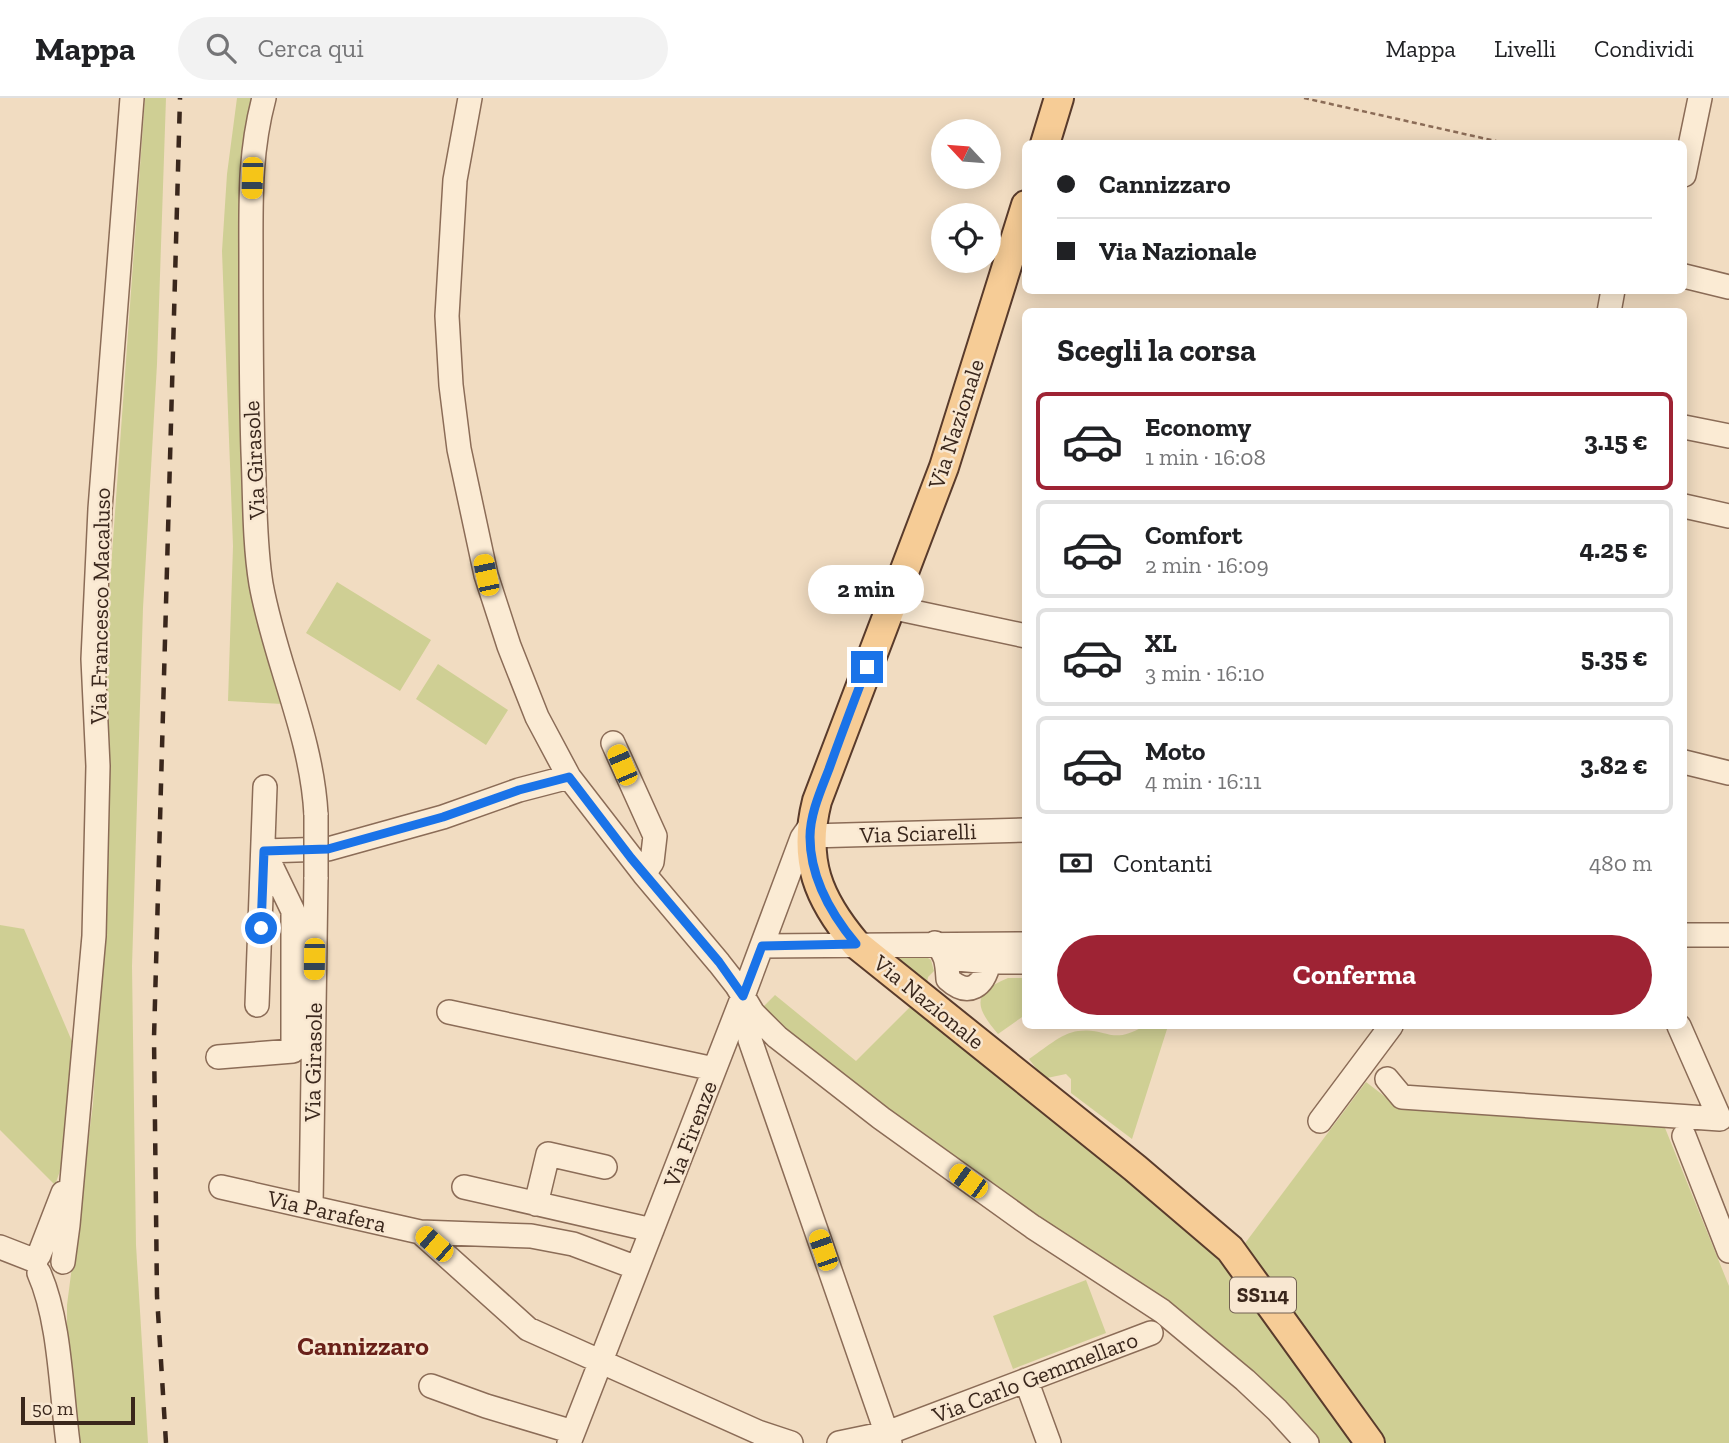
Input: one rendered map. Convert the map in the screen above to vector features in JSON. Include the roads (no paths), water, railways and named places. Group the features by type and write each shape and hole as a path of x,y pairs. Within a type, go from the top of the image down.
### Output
{"main road":[{"path":"1046,140 1059,98"},
{"name":"Via Nazionale","path":"1022,218 944,467 826,778 806,849 824,898 856,944 1205,1225 1230,1249 1370,1443"}],"street":[{"name":"Via Francesco Macaluso","path":"48,1264 74,1157 94,936 98,766 93,659 100,509 132,98"},
{"name":"Via Girasole","path":"264,98 252,155 250,383 260,567 269,621 294,698 314,780 316,877 311,1206"},
{"path":"470,98 455,180 448,302 451,385 459,449 486,575 509,646 537,717 569,777 777,1037 881,1118 1033,1227 1162,1311 1245,1380 1307,1443"},
{"path":"1687,161 1700,98"},
{"path":"1687,277 1729,287"},
{"path":"1687,428 1729,436"},
{"path":"1687,507 1729,516"},
{"path":"890,607 1022,635"},
{"path":"613,743 655,836 652,862 644,874"},
{"path":"1687,763 1729,773"},
{"path":"264,851 328,849 443,817 519,790 569,777"},
{"path":"257,1005 265,787"},
{"name":"Via Sciarelli","path":"806,849 1022,830"},
{"name":"Via Firenze","path":"571,1438 731,1026 748,1004 762,946 806,849"},
{"path":"218,1057 293,1051 293,911 264,851"},
{"path":"1687,935 1729,935"},
{"path":"762,946 856,944 989,953 1022,961"},
{"path":"989,953 1022,945"},
{"path":"941,950 948,979 956,987 967,988 979,985 986,976 989,953"},
{"path":"748,1004 750,1040 888,1438"},
{"path":"449,1012 715,1069"},
{"path":"731,1026 750,1040"},
{"path":"1320,1121 1389,1029"},
{"path":"1387,1079 1402,1097 1724,1119 1680,1029"},
{"path":"1684,1136 1729,1251"},
{"path":"536,1204 548,1154 605,1167"},
{"name":"Via Parafera","path":"220,1187 420,1232 531,1236 573,1244 638,1268"},
{"path":"464,1187 652,1230"},
{"path":"420,1232 528,1329 756,1437 792,1443"},
{"path":"0,1247 48,1264 44,1284 55,1339 68,1443"},
{"name":"Via Carlo Gemmellaro","path":"838,1443 888,1438 1026,1380 1152,1333"},
{"path":"1026,1380 1049,1443"},
{"path":"431,1386 571,1438"}],"railway":[{"path":"166,1443 157,1296 154,1038 180,98"}],"district":[{"name":"Cannizzaro","path":"363,1346"}]}
